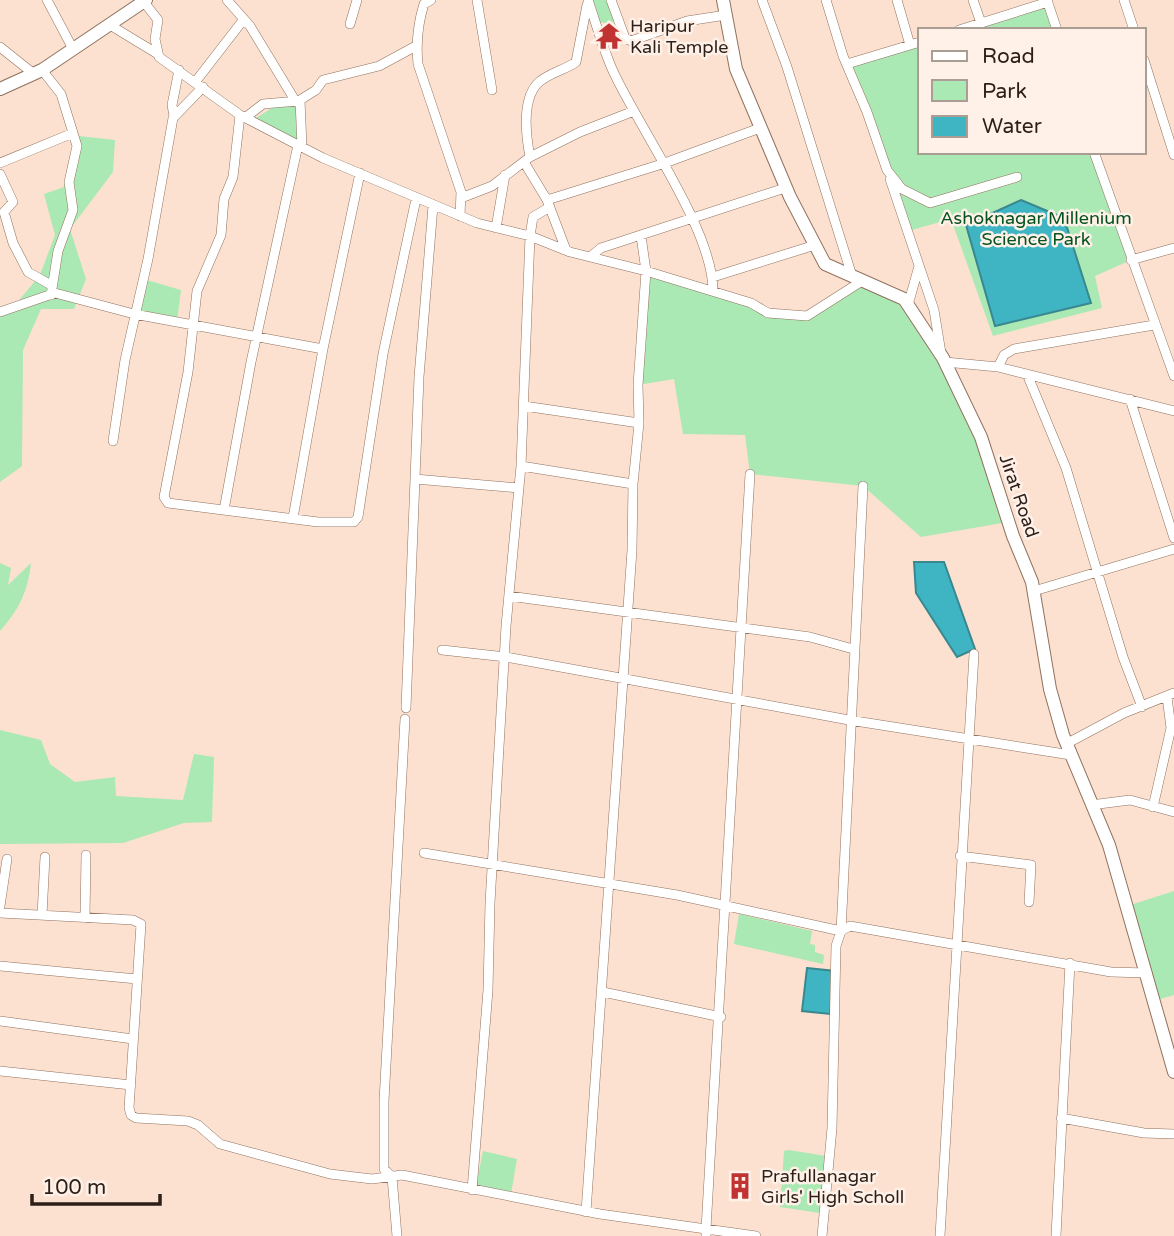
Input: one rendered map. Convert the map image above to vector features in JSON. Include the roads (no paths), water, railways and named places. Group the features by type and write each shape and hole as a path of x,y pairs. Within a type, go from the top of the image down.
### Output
{"main road":[{"name":"Jirat Road","path":"723,0 736,69 785,188 825,264 904,299 943,358 981,437 1034,591 1050,689 1069,750 1109,845 1174,1072"},
{"path":"0,89 38,72 145,1"}],"street":[{"path":"47,0 73,49"},
{"path":"224,510 256,337 300,146 298,101 244,19 227,0"},
{"path":"349,24 357,0"},
{"path":"477,0 492,90"},
{"path":"588,0 612,70 692,220 713,277 713,292"},
{"path":"566,250 549,204 527,159 528,105 538,83 576,62 588,0"},
{"path":"611,0 625,38 631,41 687,21 726,15"},
{"path":"110,25 156,53 243,116 300,146 416,199 566,250 751,303 768,313 807,316 857,279 762,0"},
{"path":"826,0 920,264 937,322 943,358 998,367 1174,411"},
{"path":"897,0 910,45"},
{"path":"974,0 981,23"},
{"path":"1124,0 1133,28"},
{"path":"145,1 158,20 156,53"},
{"path":"424,1 416,46 418,64 461,198 460,216"},
{"path":"965,28 1047,1 1056,28"},
{"path":"174,116 200,84 244,19"},
{"path":"847,64 918,43"},
{"path":"416,46 380,66 323,80 316,90 298,101 263,104 243,116 233,177 224,199 221,235 197,291 194,325 164,497 174,504 293,519 348,524 358,517 383,354 416,199"},
{"path":"0,47 38,72 61,94 78,146 69,182 73,210 51,290"},
{"path":"1146,66 1174,155"},
{"path":"113,441 134,314 148,260 174,116 172,105 179,70"},
{"path":"461,198 492,186 527,159 580,132 634,111"},
{"path":"472,1190 488,990 492,864 509,596 521,466 533,217 549,204 760,128"},
{"path":"0,163 73,133"},
{"path":"1095,154 1174,376"},
{"path":"887,170 902,189 930,203 1017,177"},
{"path":"293,519 323,349 360,173"},
{"path":"0,174 13,202 4,212 13,243 28,272 55,293 134,314 323,349"},
{"path":"496,228 506,175"},
{"path":"590,257 601,248 785,188"},
{"path":"406,708 419,377 433,206"},
{"path":"586,1212 632,550 633,484 639,423 638,384 646,271 641,236"},
{"path":"713,277 815,245"},
{"path":"1131,260 1174,248"},
{"path":"908,305 920,264"},
{"path":"0,312 51,290"},
{"path":"998,367 1004,355 1014,349 1154,325"},
{"path":"1027,374 1066,468 1123,657 1142,707"},
{"path":"1130,399 1174,538"},
{"path":"524,406 639,423"},
{"path":"521,466 633,484"},
{"path":"706,1232 721,1017 750,474"},
{"path":"415,479 519,488"},
{"path":"822,1236 832,1128 836,946 841,931 849,720 863,486"},
{"path":"1034,591 1174,549"},
{"path":"509,596 810,637 853,649"},
{"path":"442,649 622,677 849,720 1069,750 1112,719 1171,695 1171,727 1153,807"},
{"path":"940,1236 960,856 974,654"},
{"path":"397,1236 392,1177 384,1169 384,1101 405,719"},
{"path":"1091,805 1120,800 1174,812"},
{"path":"424,853 726,905 841,931 850,926 1111,972 1147,973"},
{"path":"85,918 86,855"},
{"path":"960,856 1031,865 1029,902"},
{"path":"42,915 45,857"},
{"path":"0,906 7,859"},
{"path":"0,913 133,920 141,924 129,1108 131,1115 136,1118 188,1121 198,1125 220,1144 330,1174 372,1179 402,1175 586,1212 706,1232 756,1236"},
{"path":"1056,1236 1070,963"},
{"path":"0,966 137,979"},
{"path":"603,992 721,1017"},
{"path":"0,1021 133,1039"},
{"path":"0,1071 131,1085"},
{"path":"1061,1118 1144,1133 1174,1134"}],"water":[{"path":"1021,200 1064,218 1091,303 995,326 966,225"},
{"path":"914,562 944,562 975,649 957,657 916,593"},
{"path":"807,968 835,971 830,1014 802,1011"}],"place":[{"name":"Haripur Kali Temple","path":"609,36"},
{"name":"Prafullanagar Girls' High Scholl","path":"740,1186"}],"park label":[{"name":"Ashoknagar Millenium Science Park","path":"1036,228"}]}
